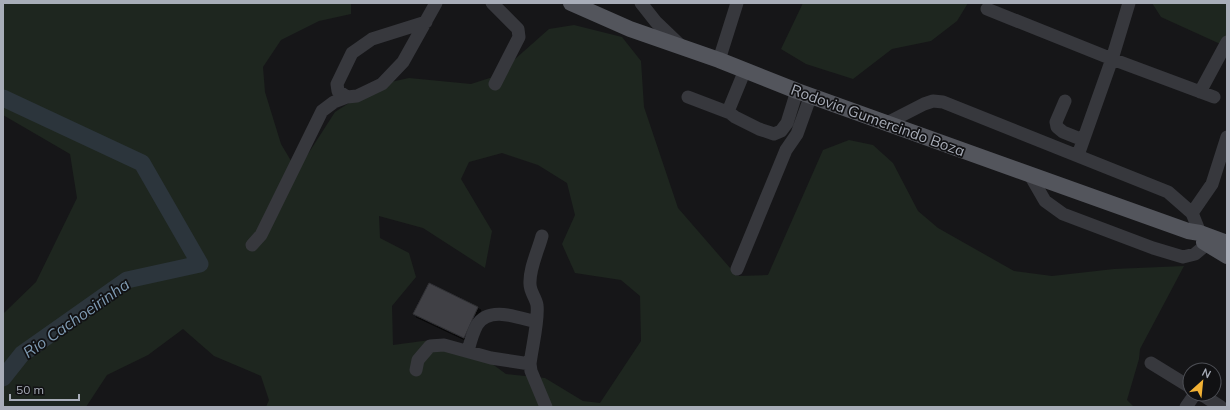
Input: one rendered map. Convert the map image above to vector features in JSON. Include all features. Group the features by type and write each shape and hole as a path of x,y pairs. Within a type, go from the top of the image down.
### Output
{"main road":[{"name":"Rodovia Gumercindo Boza","path":"571,3 630,29 719,60 804,93 1030,175 1211,237 1227,256"}],"street":[{"path":"252,245 261,235 322,111 334,102 347,97 357,96 382,84 403,62 436,3"},
{"path":"492,3 518,29 519,33 519,37 495,84"},
{"path":"641,3 656,22 681,47"},
{"path":"719,60 737,3"},
{"path":"1078,155 1112,59 1129,3"},
{"path":"987,9 1112,59 1214,97"},
{"path":"347,97 338,91 337,84 352,54 372,39 426,22"},
{"path":"1200,92 1227,42"},
{"path":"730,113 729,109 744,70"},
{"path":"688,97 730,113 759,129 774,134 780,131 787,123 804,93"},
{"path":"737,269 786,150 797,134 804,93"},
{"path":"1065,100 1056,122 1057,127 1063,132 1083,140"},
{"path":"888,123 924,104 933,101 944,102 1168,192 1192,213 1211,237 1195,254 1183,257 1153,248 1063,214 1045,201 1030,175"},
{"path":"1192,213 1212,184 1227,137"},
{"path":"542,236 532,270 530,284 531,294 537,304 530,364 531,371 546,407"},
{"path":"468,351 478,324 484,317 500,314 536,322"},
{"path":"416,370 418,360 430,346 444,345 491,358 530,364"},
{"path":"1151,363 1182,382"}],"shaded area":[{"path":"3,3 351,3 351,14 319,21 281,40 263,67 265,92 281,144 297,171 335,112 377,85 409,78 471,84 496,76 549,29 574,25 622,37 641,61 644,107 678,208 737,276 768,275 823,150 849,140 873,145 893,163 918,211 938,228 1014,271 1052,276 1114,269 1184,266 1140,349 1139,359 1127,400 1134,407 266,407 269,400 261,376 214,356 183,329 148,355 107,375 86,407 3,407 3,314 36,282 77,198 70,154 3,115","holes":["502,153 538,165 567,183 575,215 562,244 575,273 621,280 640,296 641,341 600,403 583,401 545,378 506,374 469,347 438,339 393,345 392,306 416,277 409,253 380,238 379,216 423,228 485,268 492,231 461,179 469,162"]},
{"path":"803,3 968,3 957,21 931,41 892,49 853,79 806,64 781,49"},
{"path":"1152,3 1227,3 1227,47 1161,17"}],"building":[{"path":"429,283 478,307 464,338 413,314"}],"waterway":[{"name":"Rio Cachoeirinha","path":"3,98 142,163 200,264 127,280 22,354 3,378"}]}
